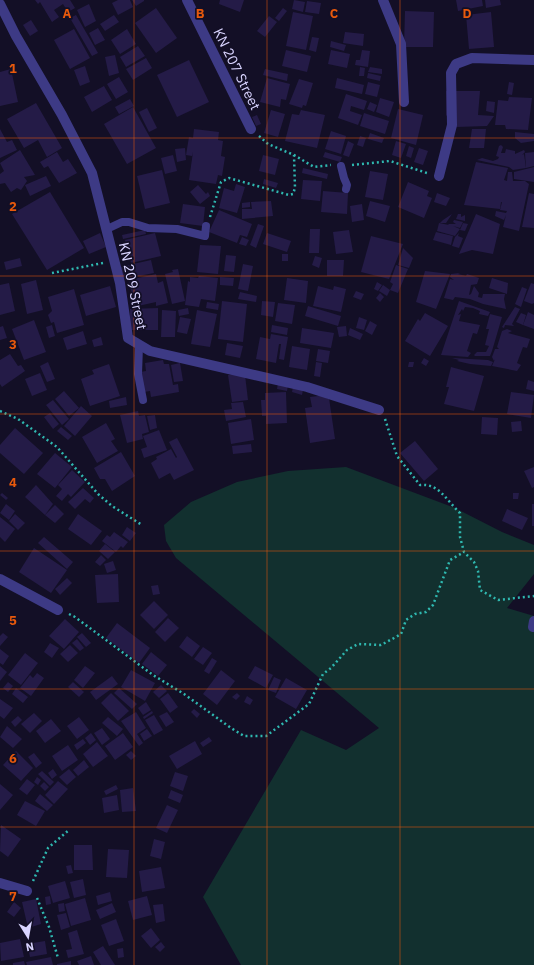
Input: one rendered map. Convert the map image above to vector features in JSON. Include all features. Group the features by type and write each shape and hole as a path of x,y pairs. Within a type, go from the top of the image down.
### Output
{"street":[{"name":"KN 207 Street","path":"187,0 251,129"},
{"path":"383,0 401,44 404,102"},
{"name":"KN 209 Street","path":"0,4 16,36 62,115 92,173 120,283 128,338 139,346 150,351 307,387 379,410"},
{"path":"439,176 452,125 451,73 456,64 472,58 534,60"},
{"path":"0,580 58,610"},
{"path":"0,883 27,891"}],"lane":[{"path":"342,166 344,178 347,184 346,189"},
{"path":"107,229 122,222 129,222 148,228 177,230 205,236 206,226"},
{"path":"139,346 138,374 143,400"}],"path":[{"path":"206,226 218,189 221,182 225,179 232,178 289,195 293,194 295,188 294,155"},
{"path":"52,273 103,263 114,263"},
{"path":"379,410 388,425 397,456 420,485 426,484 436,487 460,513 460,537 464,552 474,562 478,571 480,590 498,600 534,596"},
{"path":"0,411 18,419 56,447 98,494 112,506 142,525"},
{"path":"58,610 75,617 153,675 184,694 244,736 266,736 309,704 322,674 331,668 347,650 358,644 381,645 401,634 406,620 415,614 426,612 433,605 450,560 464,552"},
{"path":"58,958 49,927 36,894 27,891 48,848 69,830"}],"green space":[{"path":"346,467 455,508 502,532 534,545 534,574 507,608 534,616 534,965 241,965 203,897 301,730 346,750 379,728 176,558 166,541 164,525 191,502 237,482 288,471"}],"building":[{"path":"35,0 70,0 75,8 68,12 63,4 54,10 59,17 52,22 40,2 38,4"},
{"path":"118,0 130,0 133,7 118,15 112,3"},
{"path":"132,0 144,0 144,1 136,6"},
{"path":"220,0 244,0 240,12 219,4"},
{"path":"294,0 305,2 303,12 292,9"},
{"path":"456,0 482,0 483,6 458,11"},
{"path":"485,0 500,0 501,5 486,8"},
{"path":"307,1 321,3 319,14 305,12"},
{"path":"89,4 96,21 85,27 77,10"},
{"path":"156,8 177,38 156,53 135,23"},
{"path":"283,8 287,11 279,21 275,18"},
{"path":"405,11 434,12 433,47 404,47"},
{"path":"293,12 313,16 306,50 286,46"},
{"path":"491,12 494,47 469,49 466,15"},
{"path":"76,15 98,53 92,56 70,18"},
{"path":"114,15 119,22 105,31 100,24"},
{"path":"269,16 277,22 265,37 257,31"},
{"path":"31,20 38,31 30,36 23,25"},
{"path":"98,28 105,40 95,45 89,33"},
{"path":"74,29 90,58 70,69 54,40"},
{"path":"127,29 136,44 120,54 111,40"},
{"path":"345,32 364,34 363,46 343,43"},
{"path":"312,37 319,38 316,52 309,50"},
{"path":"331,41 346,45 344,51 330,47"},
{"path":"138,46 145,56 126,67 120,57"},
{"path":"286,50 311,56 307,72 282,66"},
{"path":"331,50 350,54 347,68 328,64"},
{"path":"362,50 370,51 368,67 355,65 356,60 360,60"},
{"path":"115,55 119,73 109,76 105,57"},
{"path":"146,58 152,68 133,80 126,69"},
{"path":"189,60 209,102 177,117 157,75"},
{"path":"85,66 90,82 80,86 74,70"},
{"path":"360,67 365,68 364,76 359,76"},
{"path":"370,67 382,69 382,74 368,72"},
{"path":"11,69 18,102 0,106 0,72"},
{"path":"265,69 288,74 287,81 263,75"},
{"path":"368,73 381,76 380,81 367,78"},
{"path":"119,77 128,92 116,99 107,84"},
{"path":"267,78 290,84 286,100 281,99 280,107 260,102"},
{"path":"337,78 364,85 362,94 335,88"},
{"path":"299,79 313,83 306,106 303,105 302,108 289,104"},
{"path":"368,82 380,85 377,97 365,94"},
{"path":"509,82 514,83 512,95 507,94"},
{"path":"104,86 112,100 92,112 84,97"},
{"path":"446,91 480,91 478,115 494,116 487,126 456,127 446,115"},
{"path":"346,94 367,101 364,110 351,106 350,111 362,115 358,125 338,118"},
{"path":"509,97 532,98 528,130 506,129 505,125 495,125 498,100 508,101"},
{"path":"380,98 394,102 389,117 376,112"},
{"path":"130,99 134,106 119,114 115,107"},
{"path":"487,101 495,102 494,113 486,111"},
{"path":"370,102 377,105 374,112 367,109"},
{"path":"36,103 62,148 47,157 38,140 24,148 7,119"},
{"path":"133,107 156,148 127,164 104,124"},
{"path":"147,108 157,128 149,132 139,112"},
{"path":"398,109 423,115 416,145 391,138"},
{"path":"271,110 285,114 278,137 264,133"},
{"path":"301,110 325,115 317,148 285,141 292,114 299,115"},
{"path":"364,113 389,121 385,134 360,126"},
{"path":"257,115 261,124 256,126 252,117"},
{"path":"0,129 7,142 12,140 17,150 0,158"},
{"path":"194,129 219,132 218,140 223,141 221,156 225,157 222,176 218,175 216,184 189,180 193,152 192,156 186,155 189,137 193,138"},
{"path":"472,129 486,129 484,148 469,148"},
{"path":"331,131 346,136 341,154 325,149"},
{"path":"515,132 534,134 534,141 521,143 515,138"},
{"path":"370,133 384,138 382,143 368,139"},
{"path":"360,136 366,138 363,147 357,145"},
{"path":"348,141 354,144 349,157 343,155"},
{"path":"396,141 406,144 401,158 392,155"},
{"path":"501,145 503,147 501,153 505,153 506,149 515,151 515,154 524,150 525,152 522,155 524,154 526,168 513,170 509,167 477,160 482,158 493,161 498,159 499,157 496,156 499,146"},
{"path":"409,146 414,148 411,158 406,156"},
{"path":"185,148 186,160 177,162 175,149"},
{"path":"419,148 428,151 423,165 414,162"},
{"path":"20,150 35,175 24,177 27,181 21,190 17,188 11,192 5,183 0,184 0,174 4,171 0,163"},
{"path":"57,152 63,162 68,159 77,173 59,183 48,166 44,168 40,162"},
{"path":"325,152 342,157 340,162 323,157"},
{"path":"534,152 534,166 526,168 525,153"},
{"path":"173,155 177,171 165,174 161,158"},
{"path":"263,155 279,159 275,175 259,171"},
{"path":"476,162 508,168 504,180 507,181 508,172 512,172 513,181 525,181 529,184 519,231 503,227 506,215 504,220 495,216 496,211 506,213 507,211 500,210 502,202 500,209 464,205"},
{"path":"534,167 534,182 514,179 514,172"},
{"path":"303,168 328,174 327,179 302,173"},
{"path":"162,170 170,203 145,209 137,176"},
{"path":"370,171 388,174 383,200 365,197"},
{"path":"46,176 51,186 30,196 25,185"},
{"path":"264,179 278,183 276,188 263,184"},
{"path":"303,180 322,181 320,201 301,199"},
{"path":"408,182 429,191 427,196 432,198 424,218 398,207"},
{"path":"236,184 245,187 237,213 219,208 224,188 234,191"},
{"path":"198,185 206,194 208,192 210,196 200,204 190,192"},
{"path":"323,191 348,193 347,214 321,212"},
{"path":"50,192 84,248 47,270 12,214"},
{"path":"437,193 450,198 446,206 434,202"},
{"path":"529,193 534,194 534,228 522,227"},
{"path":"271,201 273,216 242,219 242,209 252,209 251,202"},
{"path":"370,201 390,206 385,222 366,216"},
{"path":"250,202 250,207 242,208 242,203"},
{"path":"183,204 205,207 203,226 180,223"},
{"path":"362,204 364,220 352,222 350,206"},
{"path":"219,210 252,224 247,237 240,235 237,243 209,232"},
{"path":"452,214 446,223 440,223 443,220"},
{"path":"458,214 461,214 461,217 465,215 465,221 456,219"},
{"path":"476,214 500,224 493,254 472,250 459,254"},
{"path":"454,220 463,222 460,228 453,226 460,229 455,236 437,231 439,223 449,225 448,224 456,224 453,222"},
{"path":"463,223 468,224 465,231 460,230"},
{"path":"258,224 264,226 256,248 250,245"},
{"path":"310,229 320,229 319,253 309,253"},
{"path":"145,230 146,234 123,239 122,235"},
{"path":"349,230 353,252 336,254 333,232"},
{"path":"436,232 453,236 451,245 433,240"},
{"path":"100,233 106,247 89,254 83,241"},
{"path":"155,233 161,256 131,263 125,240"},
{"path":"267,233 291,241 287,252 263,244"},
{"path":"459,233 458,236 463,238 459,248 452,246 455,237"},
{"path":"371,236 403,244 389,279 361,272"},
{"path":"242,237 249,240 246,246 239,244"},
{"path":"200,245 221,246 218,274 197,272"},
{"path":"403,248 413,258 409,268 398,265"},
{"path":"282,254 288,254 288,261 282,261"},
{"path":"226,255 236,256 234,272 224,271"},
{"path":"315,256 322,258 319,268 312,265"},
{"path":"20,258 22,266 6,270 4,262"},
{"path":"151,260 154,273 123,279 120,267"},
{"path":"327,260 344,260 343,276 327,276"},
{"path":"243,264 253,266 248,291 238,289"},
{"path":"396,265 408,269 398,293 390,290 393,284 390,282"},
{"path":"178,269 185,301 172,304 165,274 173,272 172,270"},
{"path":"425,271 450,274 436,309 416,302"},
{"path":"460,273 458,274 466,276 467,274 479,278 477,284 471,285 469,295 471,294 474,286 479,293 478,297 482,298 483,294 505,294 504,299 506,309 483,304 470,299 455,297 453,300 444,298 450,279 454,280 450,277 451,274"},
{"path":"156,274 158,283 163,281 168,303 156,306 156,302 138,306 135,294 132,294 129,280"},
{"path":"199,276 218,278 215,301 201,299 199,307 185,305 188,281 190,282 190,277 198,278"},
{"path":"220,277 234,278 233,286 220,285"},
{"path":"287,278 308,281 306,303 284,300"},
{"path":"492,278 508,283 507,294 489,288"},
{"path":"36,280 43,310 27,314 21,284"},
{"path":"377,282 382,285 378,291 374,289"},
{"path":"9,283 15,311 0,315 0,285"},
{"path":"531,283 534,284 534,303 532,304 524,301"},
{"path":"383,285 390,290 387,296 379,291"},
{"path":"110,286 116,307 86,316 80,295"},
{"path":"318,286 333,290 334,286 346,289 341,312 313,306"},
{"path":"522,287 527,289 521,307 515,304"},
{"path":"74,289 84,325 57,333 54,322 51,323 48,315 52,311 48,297"},
{"path":"356,291 364,294 361,300 353,297"},
{"path":"240,292 257,296 256,302 238,299"},
{"path":"380,293 384,297 380,302 376,298"},
{"path":"222,301 247,304 243,342 218,339"},
{"path":"262,301 275,302 273,317 261,315"},
{"path":"459,301 490,312 488,316 479,314 480,311 473,308 465,307 463,311 462,309 458,315 461,314 459,321 480,325 477,334 473,333 467,351 471,353 468,357 441,355"},
{"path":"207,302 219,304 218,310 206,308"},
{"path":"278,303 295,305 292,324 275,321"},
{"path":"308,306 341,316 338,326 305,316"},
{"path":"515,307 520,309 512,324 514,326 505,325 504,328 502,327"},
{"path":"158,308 158,330 130,330 130,309"},
{"path":"188,308 189,314 179,316 178,310"},
{"path":"162,310 176,311 175,337 161,337"},
{"path":"197,310 217,314 210,347 191,344"},
{"path":"528,312 534,315 534,329 523,325"},
{"path":"425,313 448,326 430,356 405,341 418,319 420,321"},
{"path":"521,313 526,315 523,325 516,322"},
{"path":"490,314 502,317 492,351 490,356 475,356 474,355 477,352 486,352 489,346 485,345 489,329 486,329"},
{"path":"180,317 191,319 187,334 177,332"},
{"path":"359,317 367,320 364,330 356,328"},
{"path":"34,320 46,352 24,360 12,329"},
{"path":"370,321 377,325 372,335 365,331"},
{"path":"52,325 55,336 49,338 46,327"},
{"path":"272,325 288,328 287,335 271,332"},
{"path":"3,326 7,338 0,340 0,327"},
{"path":"346,326 347,336 339,337 337,327"},
{"path":"302,328 334,333 331,348 300,343"},
{"path":"350,328 363,334 360,340 348,335"},
{"path":"507,329 512,331 508,333 530,339 527,348 523,347 517,363 521,365 517,371 492,366 495,359 494,361 492,357 495,349 499,349 497,347 502,331"},
{"path":"83,331 87,344 67,350 63,338"},
{"path":"271,334 288,337 284,360 279,359 281,344 279,344 276,363 256,359 260,337 270,339"},
{"path":"101,337 103,345 94,347 92,340"},
{"path":"227,343 243,346 240,358 225,355"},
{"path":"292,346 310,349 307,370 289,367"},
{"path":"318,349 330,351 328,363 316,361"},
{"path":"10,354 18,366 21,365 25,371 2,387 0,384 0,360"},
{"path":"424,358 429,361 426,366 421,363"},
{"path":"452,358 488,360 493,362 491,366 470,364 457,361 459,360"},
{"path":"163,360 164,364 169,364 173,385 178,384 179,392 151,397 150,391 144,392 140,372 146,371 145,363"},
{"path":"48,362 55,379 47,382 40,366"},
{"path":"316,362 322,363 320,377 314,376"},
{"path":"409,362 414,362 413,367 408,367"},
{"path":"180,363 183,381 174,382 171,365"},
{"path":"109,364 120,396 90,406 81,379 94,374 92,370"},
{"path":"451,367 484,376 474,411 444,404 449,387 446,387"},
{"path":"40,373 47,390 32,396 25,379"},
{"path":"243,373 245,375 248,400 232,402 228,375"},
{"path":"528,380 534,382 534,391 526,389"},
{"path":"278,383 288,385 287,391 277,389"},
{"path":"293,387 303,390 302,395 292,392"},
{"path":"64,391 79,408 69,416 55,399"},
{"path":"286,392 287,423 266,424 266,416 262,416 261,400 265,400 265,393"},
{"path":"511,392 534,395 531,418 507,414"},
{"path":"326,395 327,399 329,398 335,439 310,443 305,408 312,407 310,397"},
{"path":"126,397 127,405 110,408 109,401"},
{"path":"53,400 69,419 62,425 46,405"},
{"path":"243,402 246,417 226,421 224,410 232,409 231,403"},
{"path":"81,406 92,416 75,436 64,426"},
{"path":"138,411 139,416 145,415 149,432 142,434 143,439 127,443 120,415"},
{"path":"50,413 59,424 53,429 44,417"},
{"path":"155,415 157,428 150,430 147,416"},
{"path":"482,417 498,418 497,435 481,434"},
{"path":"251,419 254,440 231,444 228,423"},
{"path":"521,421 522,431 512,432 511,422"},
{"path":"106,423 115,439 111,441 118,451 97,463 82,437"},
{"path":"61,427 72,436 68,440 57,431"},
{"path":"15,428 43,453 24,474 0,453 0,445"},
{"path":"159,430 167,450 144,458 141,449 147,447 143,436"},
{"path":"177,438 194,470 174,480 170,473 159,479 151,463 157,459 156,457 171,449 176,458 177,457 169,442"},
{"path":"415,441 438,469 424,481 400,453"},
{"path":"251,444 252,452 233,454 232,446"},
{"path":"121,452 135,476 112,491 105,479 100,479 94,468"},
{"path":"55,453 72,467 55,488 37,474"},
{"path":"534,467 534,487 532,488 524,471"},
{"path":"72,470 85,482 71,497 68,494 62,501 56,496 62,489 58,485"},
{"path":"36,485 53,504 45,515 25,497"},
{"path":"83,488 94,498 90,503 85,499 75,509 68,502"},
{"path":"2,493 8,498 6,500 0,495"},
{"path":"513,493 519,493 518,499 513,499"},
{"path":"6,504 15,511 9,520 0,513"},
{"path":"532,504 534,504 534,526 532,526"},
{"path":"55,505 64,514 55,523 45,515"},
{"path":"507,509 528,518 522,530 502,521"},
{"path":"15,514 25,523 18,530 9,521"},
{"path":"78,514 102,531 91,545 68,529"},
{"path":"0,517 15,529 5,542 0,537"},
{"path":"127,527 136,533 130,541 122,535"},
{"path":"114,532 128,542 123,548 121,546 116,552 102,541 107,535 110,537"},
{"path":"44,537 73,562 67,569 38,543"},
{"path":"105,544 115,552 108,559 99,551"},
{"path":"34,548 67,570 51,593 19,572"},
{"path":"101,555 106,560 100,566 95,562"},
{"path":"113,561 116,570 107,573 104,564"},
{"path":"118,574 119,602 97,603 95,575"},
{"path":"67,578 72,583 60,595 55,589"},
{"path":"158,585 160,594 153,595 151,586"},
{"path":"154,601 168,615 154,629 140,615"},
{"path":"168,618 179,628 165,642 155,632"},
{"path":"65,619 79,632 64,649 49,636"},
{"path":"117,623 150,648 139,663 106,638"},
{"path":"3,633 8,637 0,646 0,636"},
{"path":"82,633 91,643 86,647 77,637"},
{"path":"187,636 200,646 192,657 179,647"},
{"path":"77,639 84,648 80,651 72,643"},
{"path":"50,643 59,648 52,658 44,652"},
{"path":"70,645 78,653 68,662 60,654"},
{"path":"203,647 212,653 203,665 194,659"},
{"path":"0,649 9,656 3,665 0,663"},
{"path":"151,652 167,665 158,676 142,664"},
{"path":"25,653 38,663 21,685 8,675"},
{"path":"212,658 217,661 209,674 204,671"},
{"path":"0,666 7,672 0,681"},
{"path":"85,666 95,673 83,688 74,680"},
{"path":"255,666 273,675 266,688 248,678"},
{"path":"131,670 155,683 145,701 121,687"},
{"path":"221,670 235,681 217,705 203,694"},
{"path":"37,673 44,678 31,696 20,688 30,675 33,678"},
{"path":"112,676 118,684 96,700 90,692"},
{"path":"274,677 281,680 276,693 268,690"},
{"path":"286,678 307,690 296,709 275,697"},
{"path":"8,682 13,686 8,692 3,688"},
{"path":"73,682 84,692 79,697 68,687"},
{"path":"161,685 167,691 159,698 153,692"},
{"path":"16,688 28,697 23,703 12,694"},
{"path":"119,688 137,704 132,709 114,693"},
{"path":"111,693 129,711 118,721 101,703"},
{"path":"168,693 178,707 170,713 160,699"},
{"path":"237,693 240,696 236,700 232,697"},
{"path":"247,696 253,700 250,705 244,702"},
{"path":"0,699 13,708 4,719 0,716"},
{"path":"146,702 151,710 143,715 138,708"},
{"path":"194,709 200,714 197,718 191,712"},
{"path":"152,711 153,713 144,719 143,717"},
{"path":"136,712 146,728 137,734 143,743 139,746 121,721"},
{"path":"167,712 174,722 166,727 159,716"},
{"path":"34,713 42,721 30,733 21,724"},
{"path":"154,715 163,730 154,735 145,720"},
{"path":"18,716 22,720 15,727 11,722"},
{"path":"79,717 89,730 77,739 67,726"},
{"path":"108,717 123,729 117,736 102,723"},
{"path":"51,719 61,731 45,743 36,731"},
{"path":"7,726 22,739 13,748 0,737"},
{"path":"102,728 110,739 102,745 94,733"},
{"path":"147,729 152,736 144,741 140,734"},
{"path":"91,733 96,740 90,745 85,738"},
{"path":"123,733 133,747 115,760 105,746"},
{"path":"209,737 212,741 203,747 200,743"},
{"path":"83,739 86,743 77,750 74,745"},
{"path":"195,741 202,754 177,769 169,756"},
{"path":"97,742 108,756 93,767 83,754"},
{"path":"68,745 78,760 62,771 52,756"},
{"path":"16,751 33,768 21,781 3,765"},
{"path":"131,751 136,756 131,760 126,755"},
{"path":"34,753 42,763 36,768 28,757"},
{"path":"84,760 89,767 78,776 73,770"},
{"path":"53,769 57,775 52,779 48,773"},
{"path":"69,769 76,777 67,785 59,777"},
{"path":"42,771 54,782 50,786 38,774"},
{"path":"175,772 188,776 183,791 170,786"},
{"path":"37,777 41,780 38,785 34,782"},
{"path":"27,779 35,785 27,795 19,789"},
{"path":"58,781 68,789 54,804 45,795"},
{"path":"44,782 49,787 45,791 40,786"},
{"path":"0,784 13,795 0,810"},
{"path":"116,785 118,789 106,795 104,791"},
{"path":"133,788 136,811 122,812 120,790"},
{"path":"171,790 183,795 180,803 168,798"},
{"path":"40,794 53,805 47,811 35,801"},
{"path":"117,795 119,810 104,813 102,798"},
{"path":"25,801 45,811 36,826 17,815"},
{"path":"167,805 178,810 167,833 156,828"},
{"path":"1,825 21,839 8,857 0,851"},
{"path":"154,839 165,842 161,859 150,856"},
{"path":"74,845 92,845 93,870 74,870"},
{"path":"108,849 129,850 127,878 106,877"},
{"path":"71,865 73,873 68,874 66,866"},
{"path":"161,867 165,888 142,892 139,871"},
{"path":"83,879 86,895 74,898 70,882"},
{"path":"65,881 70,898 53,903 48,886"},
{"path":"110,892 112,901 98,905 96,896"},
{"path":"50,896 51,904 46,905 45,897"},
{"path":"147,896 152,915 133,920 128,901"},
{"path":"85,898 91,920 71,926 65,904"},
{"path":"36,899 41,924 28,928 22,902"},
{"path":"14,902 21,908 14,917 7,912"},
{"path":"64,903 65,911 59,912 58,904"},
{"path":"112,903 116,912 100,919 96,910"},
{"path":"163,904 165,921 156,923 153,905"},
{"path":"66,913 70,927 61,930 57,915"},
{"path":"116,919 124,941 109,946 101,925"},
{"path":"151,928 160,940 151,948 141,936"},
{"path":"77,930 84,954 68,958 66,950 72,949 68,933"},
{"path":"20,939 24,957 1,961 0,943"},
{"path":"45,941 47,954 30,957 27,944"},
{"path":"161,942 165,947 160,952 155,947"},
{"path":"103,946 115,965 101,965 93,952"},
{"path":"123,948 124,957 118,958 117,949"},
{"path":"91,956 94,965 79,965 77,961"},
{"path":"51,957 53,965 27,965 26,962"},
{"path":"24,961 25,965 13,965 13,963"},
{"path":"71,961 71,965 57,965 57,964"}]}
